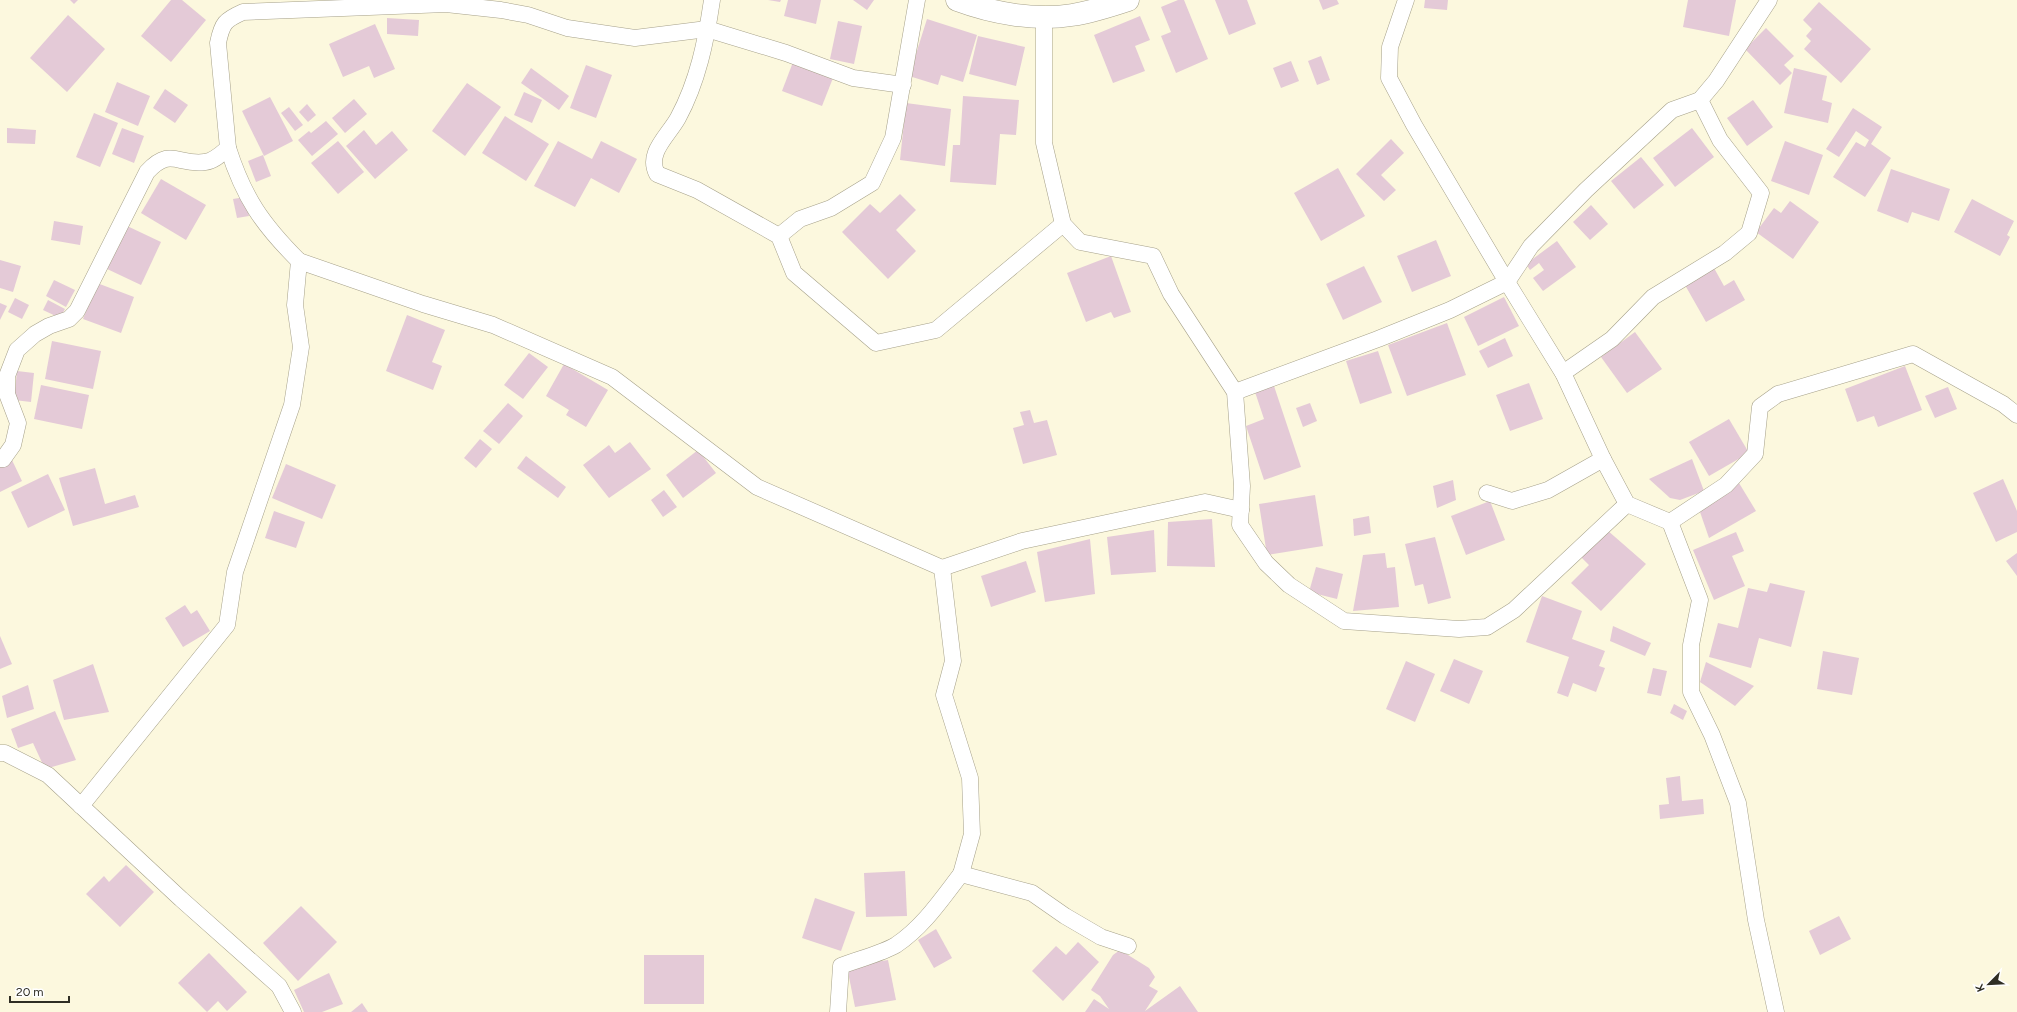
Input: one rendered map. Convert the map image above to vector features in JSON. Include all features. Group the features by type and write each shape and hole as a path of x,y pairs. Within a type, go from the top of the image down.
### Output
{"main road":[{"path":"957,0 995,11 1023,16 1071,15 1128,0"}],"street":[{"path":"712,0 697,74 678,118 653,158 653,167 657,174 697,190 779,236 794,273 876,343 936,330 1063,224"},
{"path":"779,236 800,219 831,208 872,183 893,138 917,0"},
{"path":"1406,0 1390,47 1389,78 1414,125 1563,373 1603,459 1627,504 1670,522 1700,600 1691,645 1690,692 1712,735 1738,803 1756,920 1776,1012"},
{"path":"1235,392 1450,310 1507,282 1531,246 1586,190 1672,110 1700,100 1716,81 1769,0"},
{"path":"903,85 853,78 786,53 707,29 635,38 567,28 528,15 508,11 446,4 243,12 228,19 221,28 218,43 228,148 235,169 250,202 273,235 299,261 423,304 493,325 612,377 757,487 942,568 1022,541 1205,502 1241,510"},
{"path":"1044,16 1044,143 1063,224 1080,242 1153,256 1172,294 1235,392 1242,486 1240,525 1266,563 1288,585 1344,621 1459,630 1487,627 1514,610 1627,504"},
{"path":"1563,373 1612,339 1653,297 1725,253 1749,233 1761,193 1720,140 1700,100"},
{"path":"0,459 3,459 13,445 18,423 7,394 8,376 17,350 35,334 49,326 69,319 77,311 147,172 156,162 166,158 205,162 216,158 228,148"},
{"path":"81,806 227,625 234,572 292,405 301,347 295,305 299,261"},
{"path":"1670,522 1726,485 1756,454 1760,407 1778,394 1913,354 2002,404 2017,415"},
{"path":"1487,493 1512,502 1548,490 1603,459"},
{"path":"838,1012 840,966 895,946 919,926 932,912 961,874 972,834 970,778 944,695 953,661 942,568"},
{"path":"0,752 5,753 48,775 181,899 279,986 293,1012"},
{"path":"961,874 1032,893 1065,916 1101,937 1128,946"}],"building":[{"path":"70,0 78,0 74,4"},
{"path":"171,0 182,0 206,20 171,62 141,36"},
{"path":"768,0 781,0 780,2"},
{"path":"788,0 821,0 816,24 784,16"},
{"path":"853,0 874,0 867,10"},
{"path":"1178,0 1184,0 1208,59 1176,73 1161,36 1171,32 1161,7"},
{"path":"1215,0 1247,0 1256,24 1229,35"},
{"path":"1319,0 1337,0 1339,4 1323,10"},
{"path":"1425,0 1448,0 1447,10 1424,8"},
{"path":"1688,0 1736,0 1729,36 1683,27"},
{"path":"1819,2 1871,49 1841,83 1804,49 1811,41 1806,36 1812,29 1803,20"},
{"path":"68,15 105,49 67,92 30,58"},
{"path":"1140,16 1150,40 1135,46 1145,71 1113,83 1094,35"},
{"path":"387,18 419,20 418,36 387,34"},
{"path":"927,19 977,35 963,82 941,75 938,85 909,76"},
{"path":"838,21 862,26 854,64 830,59"},
{"path":"375,24 395,69 374,78 369,66 343,77 329,44"},
{"path":"1766,28 1794,56 1784,65 1792,73 1780,85 1745,49"},
{"path":"978,36 1025,47 1016,86 969,74"},
{"path":"1321,56 1330,80 1317,85 1308,61"},
{"path":"1291,61 1299,81 1281,88 1273,68"},
{"path":"793,62 833,78 822,106 782,91"},
{"path":"586,65 612,75 596,118 570,108"},
{"path":"531,68 569,96 559,110 521,83"},
{"path":"1794,68 1827,76 1822,100 1832,103 1828,123 1784,113"},
{"path":"117,82 150,96 138,126 105,112"},
{"path":"467,83 501,107 465,156 432,131"},
{"path":"165,89 188,105 175,123 153,108"},
{"path":"524,92 542,100 532,123 514,115"},
{"path":"963,96 1019,100 1016,135 1000,134 996,185 950,182 953,145 960,145"},
{"path":"270,97 293,141 264,156 242,111"},
{"path":"354,99 367,114 345,133 332,118"},
{"path":"1753,100 1773,127 1747,146 1727,118"},
{"path":"906,103 951,109 945,166 900,160"},
{"path":"307,104 316,115 308,122 299,112"},
{"path":"289,107 303,125 295,131 281,113"},
{"path":"1853,108 1882,127 1871,144 1891,158 1865,197 1833,177 1856,142 1865,147 1869,140 1856,131 1839,157 1826,149"},
{"path":"94,113 118,123 100,167 76,157"},
{"path":"505,116 549,144 526,181 482,153"},
{"path":"326,121 338,134 312,156 298,140 309,131 311,133"},
{"path":"7,128 36,130 35,144 7,143"},
{"path":"122,128 144,136 134,163 112,154"},
{"path":"1692,128 1714,157 1675,187 1653,158"},
{"path":"364,130 376,145 392,131 408,150 375,179 346,146"},
{"path":"1391,139 1404,153 1381,175 1396,190 1384,201 1356,174"},
{"path":"338,141 364,172 338,194 311,163"},
{"path":"558,141 592,159 601,141 637,159 619,193 591,178 575,207 534,186"},
{"path":"1785,141 1823,155 1809,195 1771,181"},
{"path":"263,155 271,176 256,182 248,161"},
{"path":"1641,157 1664,185 1634,209 1611,181"},
{"path":"1338,168 1365,216 1321,241 1294,193"},
{"path":"1891,169 1950,189 1939,221 1912,212 1908,223 1877,211"},
{"path":"161,179 206,205 186,240 141,213"},
{"path":"900,194 916,210 896,230 916,251 888,279 842,232 870,204 880,213"},
{"path":"245,197 249,216 237,218 233,199"},
{"path":"1972,199 2014,221 2007,235 2010,237 2000,256 1954,232"},
{"path":"1790,201 1819,222 1793,259 1756,232 1774,208 1781,213"},
{"path":"1591,205 1608,224 1590,240 1573,222"},
{"path":"54,221 83,226 80,245 51,240"},
{"path":"125,225 161,242 141,285 105,268"},
{"path":"1436,240 1451,276 1412,292 1397,256"},
{"path":"1557,241 1576,267 1543,291 1533,278 1544,270 1539,263 1530,270 1526,264"},
{"path":"1111,256 1131,312 1114,318 1111,312 1086,322 1067,273"},
{"path":"0,260 21,266 13,292 0,288"},
{"path":"1364,266 1382,302 1343,320 1326,284"},
{"path":"1714,268 1724,286 1734,280 1745,300 1706,322 1685,285"},
{"path":"54,280 75,290 66,307 46,296"},
{"path":"97,283 134,297 121,333 83,319"},
{"path":"1504,297 1519,326 1478,346 1464,317"},
{"path":"15,298 29,305 22,319 8,312"},
{"path":"48,300 65,309 60,318 43,310"},
{"path":"0,303 7,306 0,320"},
{"path":"407,315 445,330 432,362 442,366 433,390 386,371"},
{"path":"1447,323 1466,375 1407,396 1388,345"},
{"path":"1635,332 1662,369 1627,393 1601,357"},
{"path":"1505,338 1513,356 1488,368 1479,351"},
{"path":"52,341 101,351 93,389 45,379"},
{"path":"1378,351 1392,393 1360,404 1346,361"},
{"path":"529,353 548,367 523,399 504,385"},
{"path":"564,364 608,390 586,427 566,415 569,410 546,396"},
{"path":"1905,366 1922,410 1878,427 1874,416 1857,422 1845,389"},
{"path":"17,371 34,373 31,402 14,400"},
{"path":"1529,383 1543,419 1510,431 1496,395"},
{"path":"41,385 89,395 82,429 34,419"},
{"path":"1274,386 1301,467 1264,480 1246,426 1264,419 1255,392"},
{"path":"1948,387 1957,409 1935,418 1925,396"},
{"path":"508,403 523,416 499,444 483,431"},
{"path":"1310,403 1317,421 1303,427 1296,408"},
{"path":"1030,410 1034,423 1047,420 1057,455 1023,464 1013,428 1024,425 1020,412"},
{"path":"1729,419 1749,453 1709,476 1689,442"},
{"path":"480,439 492,449 476,468 464,458"},
{"path":"630,442 651,469 609,498 583,465 609,445 615,453"},
{"path":"698,450 716,473 683,498 666,475"},
{"path":"526,456 566,487 558,498 517,468"},
{"path":"11,458 22,481 0,492 0,464"},
{"path":"1692,459 1704,491 1680,500 1670,498 1649,479"},
{"path":"286,464 336,485 322,519 272,498"},
{"path":"95,468 105,504 135,495 139,507 73,526 59,478"},
{"path":"48,474 65,510 28,528 11,492"},
{"path":"2003,479 2017,511 2017,532 1996,542 1973,493"},
{"path":"1453,480 1456,500 1437,508 1433,486"},
{"path":"1739,483 1756,511 1709,538 1700,512"},
{"path":"664,490 677,507 663,517 651,500"},
{"path":"1315,495 1323,546 1267,555 1259,504"},
{"path":"1490,501 1505,540 1466,555 1451,516"},
{"path":"274,511 305,522 296,548 265,538"},
{"path":"1369,516 1371,533 1354,536 1353,519"},
{"path":"1212,519 1215,567 1167,566 1168,522"},
{"path":"1154,530 1156,572 1111,575 1107,537"},
{"path":"1607,530 1646,564 1601,611 1571,583 1589,565 1580,556"},
{"path":"1736,532 1744,551 1732,556 1745,586 1714,600 1693,550"},
{"path":"1435,537 1451,598 1428,604 1423,584 1415,586 1405,544"},
{"path":"1090,539 1095,594 1045,602 1037,552"},
{"path":"1385,553 1387,568 1395,567 1399,607 1353,611 1363,555"},
{"path":"2017,553 2017,576 2006,561"},
{"path":"1026,561 1036,592 991,607 981,576"},
{"path":"1316,567 1343,574 1337,599 1309,592"},
{"path":"1770,583 1805,591 1791,647 1759,638 1751,668 1709,657 1718,623 1738,628 1748,588 1767,592"},
{"path":"1542,596 1582,611 1572,639 1605,651 1599,666 1605,668 1596,692 1573,683 1568,697 1557,693 1569,657 1526,642"},
{"path":"185,605 191,614 197,610 210,631 183,647 165,618"},
{"path":"1613,626 1651,643 1645,656 1610,641"},
{"path":"0,636 12,664 0,669"},
{"path":"1823,651 1859,658 1852,695 1817,689"},
{"path":"1454,659 1483,671 1469,704 1440,691"},
{"path":"1406,661 1435,674 1415,722 1386,709"},
{"path":"1706,662 1754,686 1735,706 1700,682"},
{"path":"93,664 109,712 64,720 53,680"},
{"path":"1653,668 1667,671 1661,696 1647,693"},
{"path":"28,685 34,709 7,718 2,696"},
{"path":"1674,704 1687,711 1683,720 1670,713"},
{"path":"55,711 76,760 45,769 33,743 18,748 11,729"},
{"path":"1680,776 1682,801 1703,799 1704,814 1660,819 1659,805 1669,804 1666,778"},
{"path":"126,865 154,892 120,927 86,894 104,876 109,882"},
{"path":"905,871 907,916 866,917 864,873"},
{"path":"815,898 855,912 841,951 802,938"},
{"path":"301,906 337,942 298,981 263,943"},
{"path":"1839,916 1851,939 1820,955 1809,931"},
{"path":"936,929 952,958 934,968 918,940"},
{"path":"1078,942 1099,962 1063,1001 1032,971 1056,946 1066,955"},
{"path":"1120,950 1149,968 1155,977 1149,986 1158,991 1145,1011 1180,986 1198,1012 1085,1012 1094,999 1109,1009 1100,996 1091,990 1113,955"},
{"path":"209,953 247,992 227,1011 218,1001 207,1012 178,983"},
{"path":"644,955 704,955 704,1004 644,1004"},
{"path":"888,960 896,1000 855,1007 847,967"},
{"path":"329,973 343,1004 322,1012 304,1012 294,990"},
{"path":"362,1003 368,1012 351,1012"}]}
